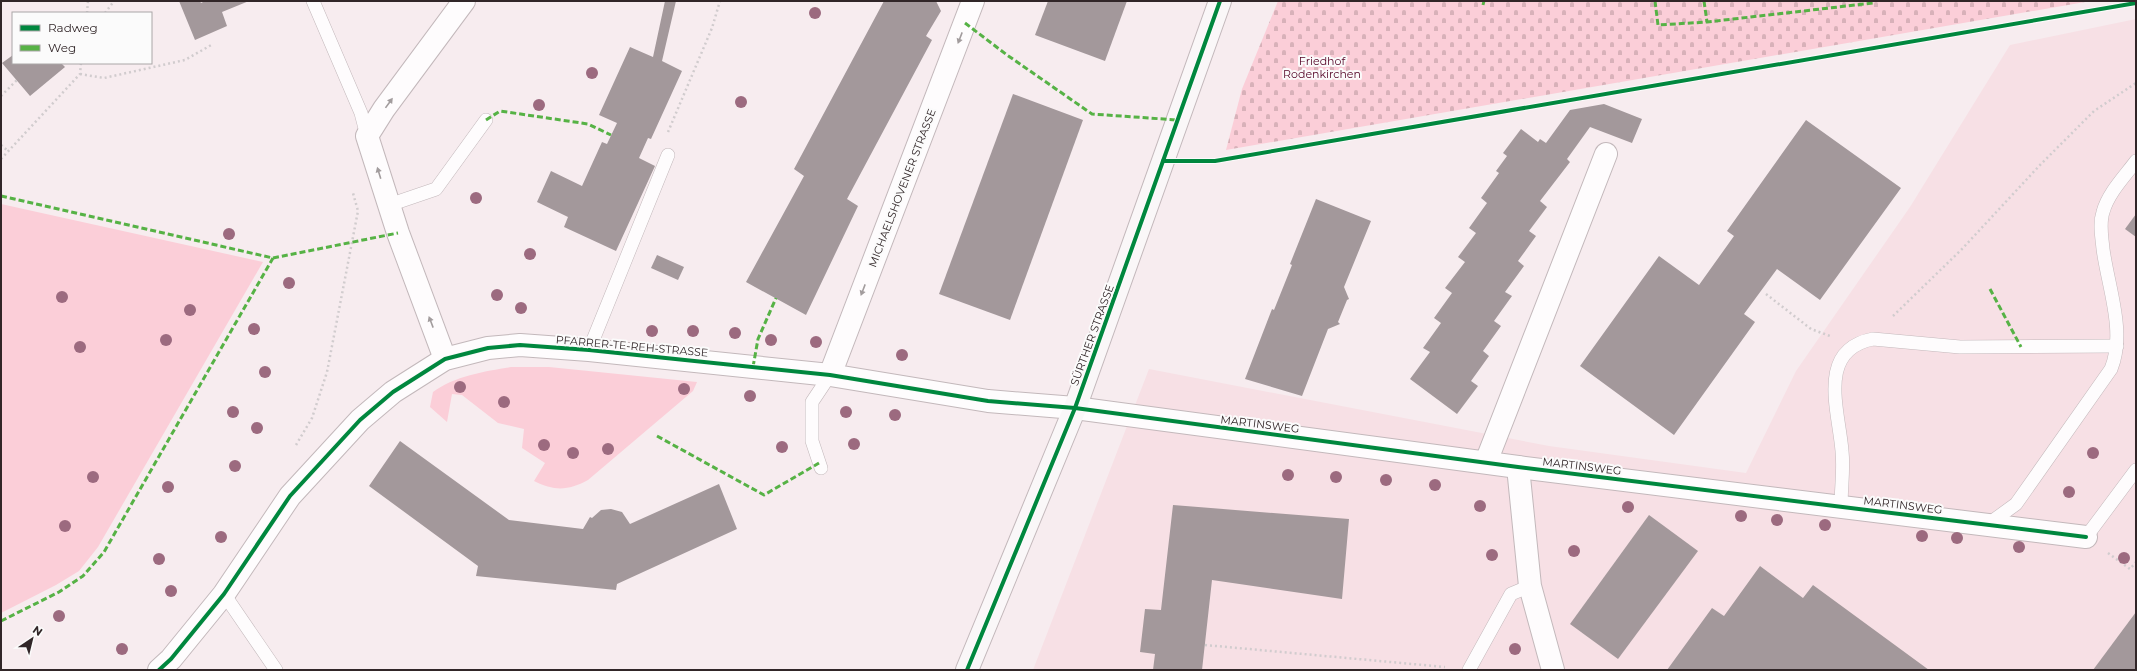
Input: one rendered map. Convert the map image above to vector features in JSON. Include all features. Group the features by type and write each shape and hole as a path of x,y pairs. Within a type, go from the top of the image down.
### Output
{"street":[{"path":"445,359 389,205 367,136 384,109 464,1"},
{"name":"MICHAELSHOVENER STRASSE","path":"830,376 973,1"},
{"name":"SÜRTHER STRASSE","path":"967,670 1075,408 1220,1"},
{"path":"1486,462 1606,154"},
{"name":"PFARRER-TE-REH-STRASSE","path":"159,670 171,659 224,594 290,496 330,452 360,420 393,392 445,359 488,348 520,345 589,350 830,376 988,402 1075,408"},
{"name":"MARTINSWEG","path":"1075,408 1518,467 2086,537"},
{"path":"1518,467 1530,586 1553,670"}],"lane":[{"path":"313,1 361,113 367,136"},
{"path":"389,205 436,188 486,120"},
{"path":"589,350 668,155"},
{"path":"1987,525 2016,504 2111,369 2116,356 2116,325 2101,230 2103,212 2113,192 2136,161"},
{"path":"1841,506 1842,453 1834,378 1842,357 1854,346 1861,342 1873,339 1960,347 2117,346"},
{"path":"821,468 812,441 812,402 830,376"},
{"path":"2086,537 2136,470"},
{"path":"1469,670 1511,594 1530,586"},
{"path":"224,594 276,670"}],"path":[{"path":"87,12 88,1"},
{"path":"106,12 114,1"},
{"path":"668,155 665,138 712,28 720,1"},
{"path":"80,74 104,78 178,62 185,60 213,44"},
{"path":"1,159 80,74 81,64"},
{"path":"1,96 17,80"},
{"path":"1889,319 1895,315 1962,249 2040,165 2094,112 2136,83"},
{"path":"1,145 8,151"},
{"path":"293,450 312,418 327,372 358,211 353,191"},
{"path":"1766,294 1811,329 1850,342 1854,346"},
{"path":"2086,537 2130,569 2136,562"},
{"path":"1205,645 1469,670"}],"shaded area":[{"path":"2136,19 2136,670 1033,670 1149,369 1549,446 1746,473 1796,371 1910,207 2010,45"}],"green space":[{"name":"Friedhof Rodenkirchen","path":"1278,1 2091,1 1226,150 1242,89"},
{"path":"1,204 263,262 98,547 79,571 56,585 1,613"},
{"path":"511,367 549,367 697,382 693,391 588,480 581,484 567,488 555,488 548,487 534,481 545,463 522,448 524,429 498,423 462,395 452,394 447,422 430,407 433,392 441,386 470,375"}],"building":[{"path":"179,1 200,1 201,3 205,1 249,1 222,12 227,26 195,40"},
{"path":"665,1 676,1 662,61 682,71 651,139 648,138 639,158 655,166 616,251 564,227 568,217 537,202 551,171 582,186 602,142 607,144 617,123 599,115 630,47 653,57"},
{"path":"884,1 936,1 941,11 926,36 932,40 847,199 858,206 806,315 746,282 804,176 794,169"},
{"path":"1048,1 1127,1 1105,61 1035,35"},
{"path":"12,56 12,64 62,64 65,67 30,96 2,63"},
{"path":"1013,94 1083,120 1010,320 939,294"},
{"path":"1604,104 1642,119 1632,143 1590,127 1567,159 1570,162 1540,201 1547,207 1529,231 1536,236 1518,261 1524,266 1505,292 1512,296 1494,321 1501,326 1483,351 1489,356 1471,381 1478,386 1457,414 1410,379 1430,352 1423,348 1441,323 1434,318 1452,293 1445,288 1465,262 1458,257 1476,233 1469,228 1487,203 1481,198 1499,173 1496,171 1507,156 1503,153 1521,129 1538,142 1540,139 1546,143 1570,110"},
{"path":"1806,120 1901,188 1820,300 1777,269 1744,314 1755,322 1674,435 1580,366 1659,256 1699,285 1734,236 1727,231"},
{"path":"1316,199 1371,221 1344,287 1349,299 1347,300 1338,322 1340,324 1328,329 1302,396 1245,379 1272,309 1274,310 1292,265 1290,264"},
{"path":"2136,214 2136,237 2125,229"},
{"path":"657,255 684,267 678,280 651,268"},
{"path":"400,441 509,520 583,529 590,517 592,518 601,510 611,509 622,512 630,524 719,484 737,529 617,584 616,590 476,576 478,566 369,486"},
{"path":"1173,505 1349,519 1342,599 1212,580 1202,670 1153,670 1155,654 1140,652 1145,609 1161,610"},
{"path":"1649,515 1698,551 1618,659 1570,624"},
{"path":"1760,566 1803,598 1813,585 1929,670 1667,670 1712,608 1724,616"},
{"path":"2136,612 2136,670 2093,670"}],"marked path":[{"path":"1483,5 1484,1"},
{"path":"1655,1 1658,25 1707,22 1873,3 1873,1"},
{"path":"1704,1 1707,22"},
{"path":"965,23 1007,55 1092,114 1177,120"},
{"path":"486,120 500,111 588,124 611,135"},
{"path":"1,196 273,258 398,233"},
{"path":"1,621 59,592 83,576 104,552 273,258"},
{"path":"1990,289 2021,347"},
{"path":"753,367 758,339 776,298"},
{"path":"657,436 764,495 819,463"}],"cycle path":[{"path":"967,670 1075,408 1220,1"},
{"path":"1163,161 1215,161 2136,3"},
{"path":"159,670 171,659 224,594 290,496 360,420 393,392 445,359 488,348 520,345 589,350 830,375 988,401 1075,408 1518,467 2086,537"}]}
